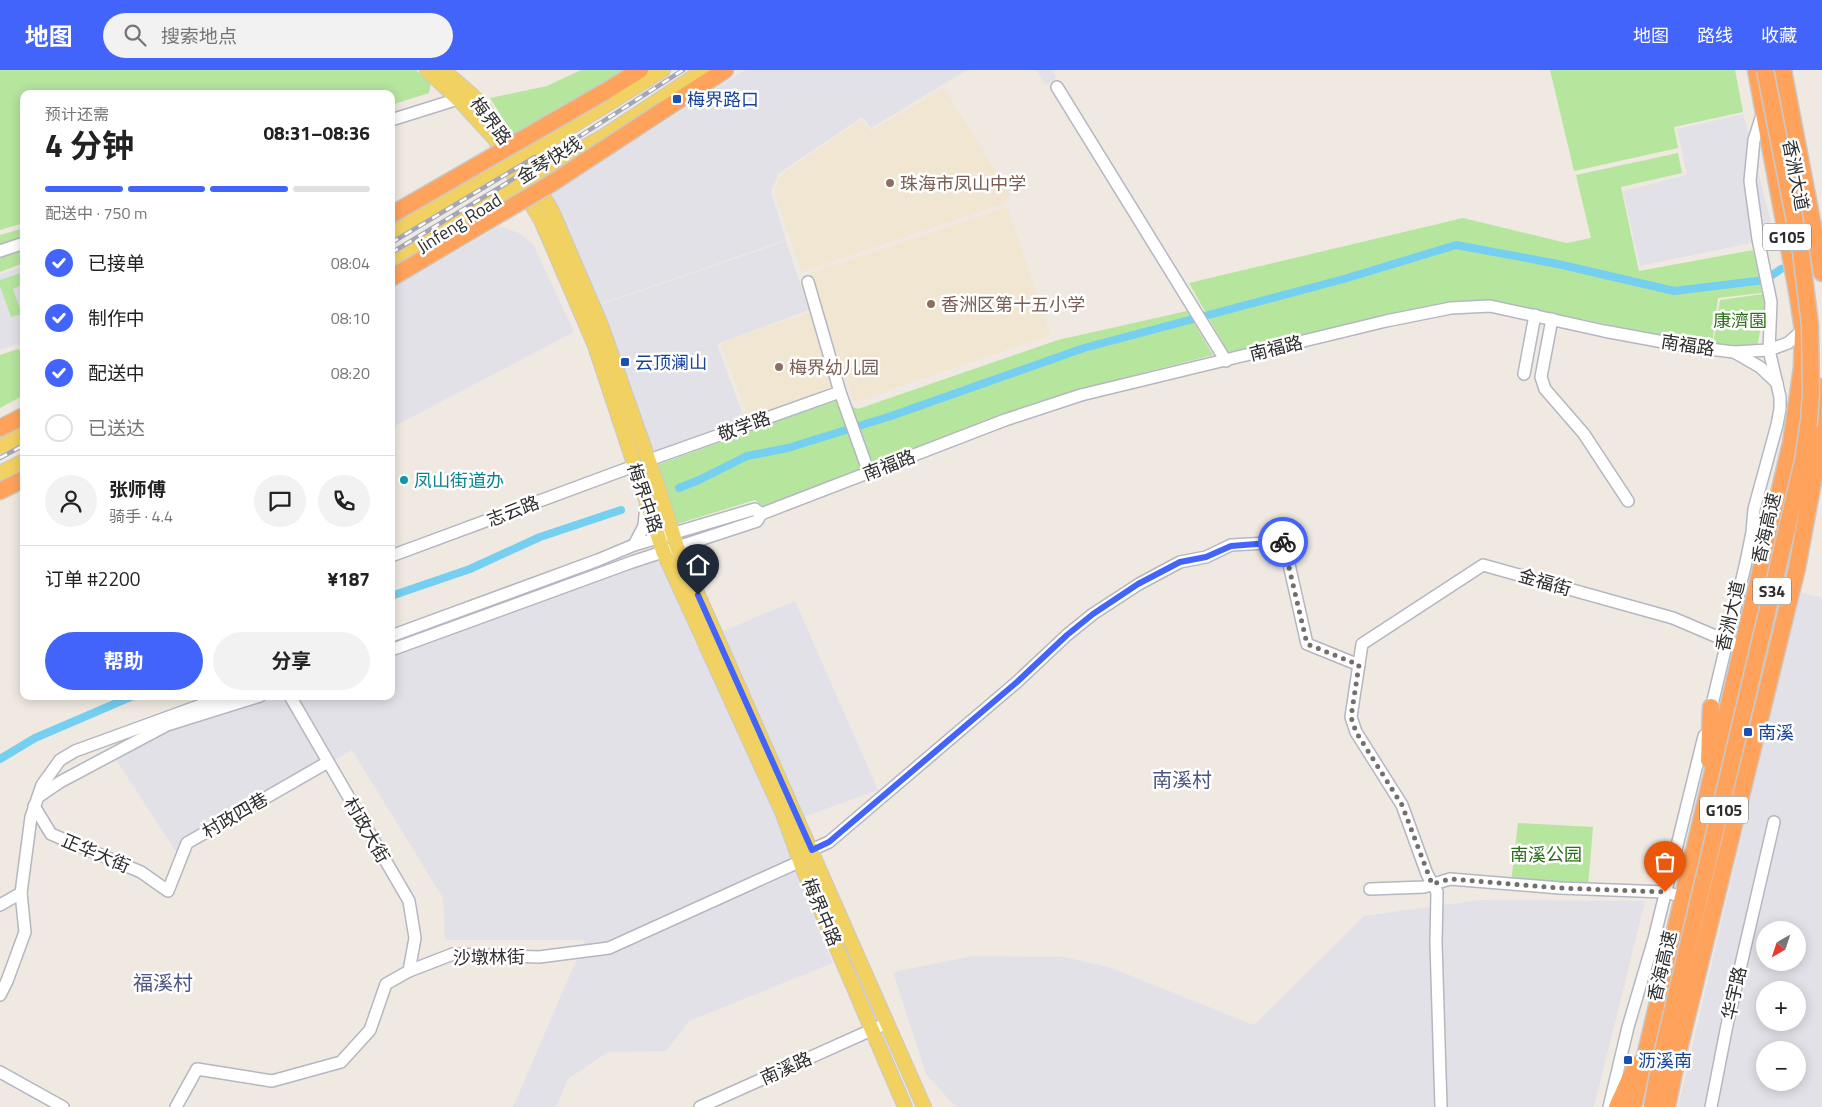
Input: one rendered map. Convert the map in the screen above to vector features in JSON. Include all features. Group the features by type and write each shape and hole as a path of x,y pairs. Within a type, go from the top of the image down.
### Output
{"highway":[{"name":"金琴快线","path":"395,213 640,70"},
{"name":"金琴快线","path":"395,276 552,183 725,70"},
{"name":"香洲大道","path":"1634,1107 1706,803 1735,644 1793,428 1802,369 1803,330 1798,291 1756,70"},
{"name":"香海高速","path":"1652,1107 1660,1063 1803,461 1809,420 1810,325 1801,252 1765,70"},
{"path":"1783,70 1822,273"},
{"name":"香洲大道","path":"1788,70 1822,250"},
{"name":"G105","path":"1652,1107 1808,462 1822,387"},
{"path":"0,428 20,418"},
{"name":"香海高速","path":"1668,1107 1678,1054 1797,568 1822,433"},
{"path":"1796,512 1822,458"},
{"path":"0,491 20,481"},
{"path":"1706,803 1711,707"},
{"path":"1617,1107 1652,1029"}],"main road":[{"path":"427,70 458,99 495,139 513,162"},
{"name":"梅界路","path":"443,70 483,107 513,162"},
{"name":"Jinfeng Road","path":"395,232 486,175 513,162 663,70"},
{"name":"Jinfeng Road","path":"395,262 501,196 604,136 704,70"},
{"path":"486,175 494,165 495,139"},
{"name":"梅界中路","path":"513,162 526,181 552,211 601,325 649,460 677,547 924,1107"},
{"name":"梅界中路","path":"526,181 535,208 594,343 663,551 783,814 801,861 906,1107"},
{"path":"501,196 517,196 535,208"},
{"path":"1802,369 1822,361"},
{"path":"1802,369 1822,376"},
{"path":"0,447 20,436"},
{"path":"0,473 20,463"}],"street":[{"path":"1057,87 1226,361"},
{"path":"395,119 458,99"},
{"path":"1609,1107 1628,1027 1654,939 1711,707 1735,644 1754,509 1777,425 1780,397 1769,350 1771,302 1752,206 1750,169 1754,140 1764,112"},
{"path":"0,251 20,244"},
{"path":"808,282 840,392 869,473"},
{"name":"南福路","path":"761,514 1005,420 1081,395 1386,321 1451,308 1490,306 1685,346 1734,352 1769,350 1788,343 1803,330"},
{"path":"1524,374 1535,315"},
{"path":"1552,319 1541,377 1545,389 1584,434 1628,501"},
{"path":"1734,352 1760,367 1777,384 1793,428"},
{"name":"敬学路","path":"649,460 840,392"},
{"path":"626,441 640,436"},
{"name":"志云路","path":"395,555 634,466"},
{"path":"634,545 644,526 647,503"},
{"path":"395,635 634,545 755,509 761,514 757,521 663,551 395,649"},
{"path":"812,850 829,842 1017,682 1067,635 1093,614 1138,584 1180,562 1206,557 1231,546 1284,542 1307,644 1359,665 1351,717 1356,732 1402,805 1432,884 1437,892 1436,944 1441,1107"},
{"name":"金福街","path":"1359,665 1362,644 1483,565 1673,618 1735,644"},
{"path":"0,994 7,981 25,932 21,893 31,817 42,785 60,760 75,751 215,700"},
{"path":"36,802 60,782 167,725 247,700"},
{"name":"村政大街","path":"292,700 408,902 415,938 408,971"},
{"name":"村政四巷","path":"168,890 187,843 328,762"},
{"name":"正华大街","path":"36,802 51,834 141,872 168,890"},
{"name":"华宇路","path":"1710,1107 1727,1024 1774,822"},
{"name":"沙墩林街","path":"176,1107 197,1069 272,1081 341,1062 370,1030 386,984 408,971 454,954 539,957 609,948 801,861"},
{"path":"1370,889 1424,887 1450,879 1560,888 1665,892 1684,897"},
{"path":"0,905 21,893"},
{"name":"南溪路","path":"700,1107 887,1023"},
{"path":"0,1072 63,1107"}],"shaded area":[{"path":"745,70 967,70 871,128 862,117 779,173 771,192 786,240 600,304 551,194"},
{"path":"1036,70 1052,70 1057,78 1046,85"},
{"name":"珠海市凤山中学","path":"944,88 1010,195 1006,203 802,272 774,191 781,175 861,120 871,131"},
{"path":"1743,114 1775,238 1640,266 1623,191 1687,175 1677,129"},
{"name":"香洲区第十五小学","path":"1007,207 1051,335 854,402 810,273"},
{"path":"500,226 519,233 533,244 574,332 395,426 395,287"},
{"path":"786,241 809,310 717,344 745,421 653,454 600,305"},
{"path":"20,267 20,346 18,344 0,350 0,274"},
{"name":"梅界幼儿园","path":"809,313 837,390 749,420 721,343"},
{"path":"649,549 666,569 695,643 795,601 878,790 790,822 818,929 833,963 689,1021 666,1051 608,1052 568,1079 556,1107 513,1107 585,940 445,940 443,898 352,750 177,853 109,749 240,700 395,700 395,643"},
{"path":"1799,592 1822,598 1822,1107 1678,1107"},
{"path":"1480,900 1645,901 1594,1107 956,1107 926,1074 893,972 973,956 1064,957 1109,967 1254,1025 1364,916"}],"green space":[{"path":"0,70 416,70 431,83 429,93 395,104 395,90 20,90 20,224 0,230"},
{"path":"581,70 627,70 517,140 490,98 547,86"},
{"path":"1550,70 1735,70 1743,112 1674,127 1678,148 1574,171"},
{"path":"1678,153 1682,173 1621,187 1639,271 1753,250 1762,293 1718,298 1712,344 1492,301 1452,302 1229,354 1189,283 1463,218 1567,243 1591,238 1576,175"},
{"path":"20,229 20,264 0,272 0,235"},
{"path":"20,273 20,286 13,289 20,308 20,315 11,317 0,286 0,280"},
{"name":"康濟園","path":"1763,294 1765,306 1757,347 1734,348 1713,345 1720,300"},
{"path":"1187,311 1213,355 1088,387 763,506 755,500 677,524 657,465 837,400 858,409 1058,340"},
{"path":"18,349 20,351 20,397 0,408 0,355"},
{"name":"南溪公园","path":"1518,823 1593,827 1588,887 1511,882"}],"waterway":[{"path":"679,488 747,456 788,448 891,416 1084,348 1344,279 1456,245 1558,264 1674,291 1765,280 1781,269"},
{"path":"395,595 470,569 540,537 621,510"},
{"path":"0,759 35,738 124,700"}],"railway":[{"path":"395,251 502,186 683,70"},
{"path":"395,241 535,157"},
{"path":"0,458 20,447"}],"way so far":[{"path":"1283,542 1307,644 1359,665 1351,717 1356,732 1402,805 1432,884 1450,879 1560,888 1665,892"}],"place":[{"name":"梅界路口","path":"677,99"},
{"name":"珠海市凤山中学","path":"890,183"},
{"name":"香洲区第十五小学","path":"931,304"},
{"name":"云顶澜山","path":"625,362"},
{"name":"梅界幼儿园","path":"779,367"},
{"name":"凤山街道办","path":"404,480"},
{"name":"南溪","path":"1748,732"},
{"name":"沥溪南","path":"1628,1060"}],"district":[{"name":"南溪村","path":"1182,779"},
{"name":"福溪村","path":"163,982"}],"route":[{"path":"698,595 812,850 829,842 1017,682 1067,635 1093,614 1138,584 1180,562 1206,557 1231,546 1283,542"}]}
